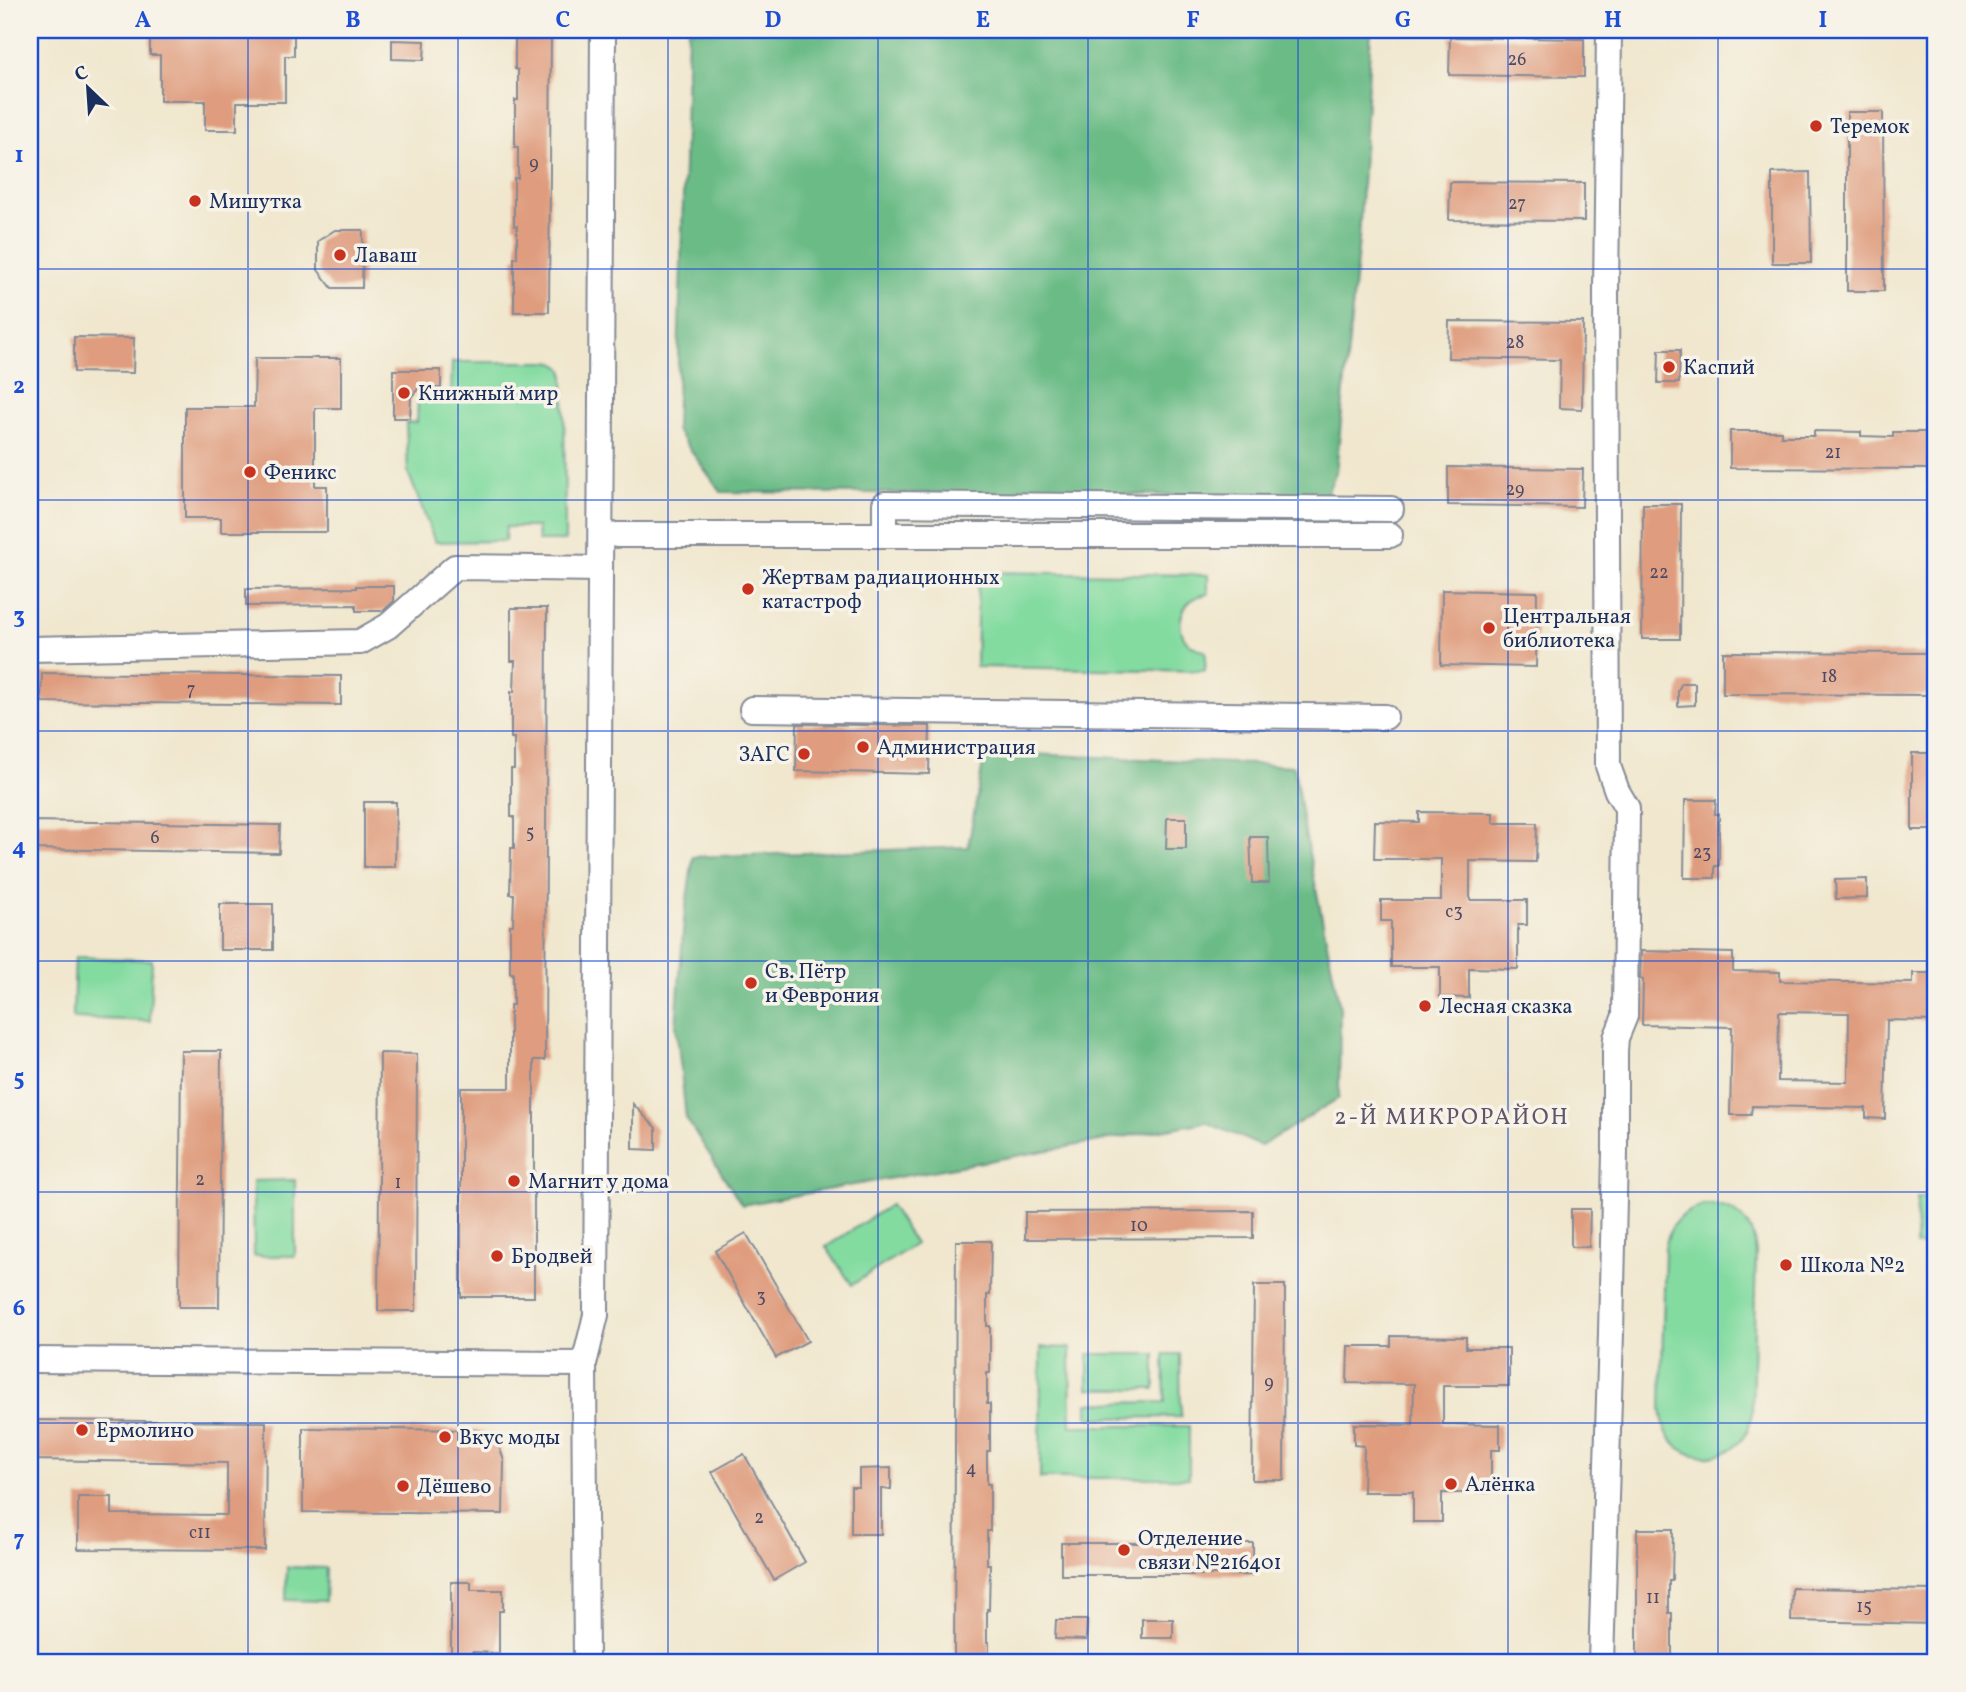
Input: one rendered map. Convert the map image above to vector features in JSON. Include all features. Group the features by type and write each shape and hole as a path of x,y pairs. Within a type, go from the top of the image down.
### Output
{"street":[{"path":"586,1662 584,1364 596,1315 603,30"},
{"path":"1601,1659 1612,1333 1615,1051 1616,1038 1625,1016 1627,808 1617,791 1608,766 1606,292 1609,30"},
{"path":"885,535 885,505 1391,509"},
{"path":"617,535 1390,535"},
{"path":"30,649 360,642 388,626 455,566 600,569"},
{"path":"752,709 1385,717"},
{"path":"30,1360 584,1364"}],"green space":[{"path":"688,30 1371,30 1359,239 1336,472 1312,528 1203,531 1205,495 721,492 676,430"},
{"path":"452,362 552,362 561,367 564,372 565,541 538,541 537,527 506,527 505,541 435,542 408,472 406,423 417,422 418,396 451,394"},
{"path":"978,572 1208,575 1208,594 1191,601 1181,619 1182,633 1186,640 1206,652 1205,671 976,667"},
{"path":"985,752 1294,766 1340,1008 1339,1098 1261,1146 1206,1122 742,1205 686,1118 676,1025 684,920 693,857 968,847"},
{"path":"75,957 152,960 150,1021 73,1018"},
{"path":"295,1180 295,1256 254,1256 253,1181"},
{"path":"1917,1198 1936,1198 1936,1246 1916,1246"},
{"path":"890,1205 915,1244 852,1285 826,1247"},
{"path":"1705,1205 1726,1208 1741,1217 1751,1232 1756,1253 1752,1413 1748,1429 1741,1440 1721,1454 1710,1456 1686,1452 1676,1445 1665,1428 1661,1408 1665,1248 1673,1225 1689,1211"},
{"path":"1041,1347 1070,1348 1071,1426 1189,1426 1189,1478 1040,1478"},
{"path":"1088,1354 1155,1354 1155,1389 1088,1389"},
{"path":"1164,1354 1180,1354 1181,1417 1088,1418 1088,1403 1165,1402"},
{"path":"287,1567 326,1568 325,1601 286,1600"}],"building":[{"path":"204,30 236,30 236,34 294,33 294,56 285,56 285,102 237,102 237,130 205,130 205,101 160,101 160,55 150,55 150,33 204,33"},
{"path":"515,30 551,30 549,312 514,312 517,226 514,226 514,178 518,178 518,147 515,147 518,70 515,69"},
{"path":"1450,37 1584,39 1584,77 1449,75"},
{"path":"392,40 425,41 424,60 392,59"},
{"path":"1847,112 1883,112 1884,291 1847,291"},
{"path":"1810,172 1811,263 1772,263 1772,173"},
{"path":"1450,182 1584,183 1584,221 1449,220"},
{"name":"Лаваш","path":"335,230 363,230 362,288 332,288 318,270 318,241"},
{"path":"1449,321 1583,322 1582,409 1559,408 1560,360 1448,358"},
{"path":"74,337 134,338 133,373 74,372"},
{"name":"Каспий","path":"1659,350 1680,350 1679,383 1658,383"},
{"name":"Феникс","path":"255,358 341,358 341,408 315,408 315,486 327,486 327,532 221,532 221,518 185,518 185,407 254,407"},
{"name":"Книжный мир","path":"393,370 441,370 441,388 419,388 411,397 410,418 393,418"},
{"path":"1730,431 1781,431 1781,436 1814,436 1814,431 1861,432 1861,436 1893,437 1893,432 1936,432 1936,469 1730,468"},
{"path":"1448,467 1583,469 1582,507 1448,505"},
{"path":"1643,504 1681,504 1680,639 1642,639"},
{"path":"394,586 394,601 383,611 356,611 356,605 246,606 246,589"},
{"name":"Центральная библиотека","path":"1442,590 1537,592 1536,667 1441,665"},
{"path":"511,608 547,608 545,1060 534,1060 534,1297 461,1297 461,1088 510,1088 510,1005 513,1005 513,973 510,973 510,925 513,925 514,894 510,894 511,848 514,848 514,817 511,817 514,738 511,738 511,692 514,692 515,661 511,661"},
{"path":"1723,652 1936,653 1936,695 1723,694"},
{"path":"42,673 341,676 341,705 41,702"},
{"path":"1682,683 1695,683 1695,705 1678,706 1678,690"},
{"name":"Администрация","path":"797,724 930,726 929,774 796,771"},
{"path":"1912,753 1936,753 1936,830 1912,830"},
{"path":"1685,800 1716,800 1715,814 1719,814 1719,866 1715,866 1715,878 1684,878"},
{"path":"364,802 396,802 395,867 364,867"},
{"path":"1419,812 1493,813 1493,823 1537,823 1536,862 1470,861 1470,900 1527,900 1527,925 1518,925 1518,969 1469,968 1469,998 1440,997 1440,967 1391,967 1391,921 1381,921 1381,900 1441,900 1441,859 1374,859 1375,821 1419,822"},
{"path":"1167,818 1186,818 1186,849 1166,849"},
{"path":"30,821 280,825 279,853 30,849"},
{"path":"1250,837 1268,837 1269,883 1252,883"},
{"path":"1867,879 1867,898 1836,899 1835,880"},
{"path":"220,904 273,904 273,950 220,950"},
{"path":"1641,951 1733,953 1733,971 1780,972 1780,981 1913,983 1913,973 1936,973 1936,1021 1887,1020 1885,1119 1866,1118 1866,1108 1752,1106 1751,1115 1730,1115 1732,1027 1642,1025 1643,980 1640,979","holes":["1779,1012 1849,1013 1848,1082 1778,1081"]},
{"path":"181,1051 221,1051 219,1307 179,1307"},
{"path":"380,1053 417,1054 416,1311 378,1311"},
{"path":"633,1104 656,1128 656,1150 633,1149"},
{"path":"1571,1209 1590,1209 1589,1247 1571,1247"},
{"path":"1253,1211 1253,1238 1025,1239 1025,1212"},
{"path":"746,1233 808,1341 776,1358 715,1251"},
{"path":"956,1241 991,1241 990,1295 987,1295 987,1326 990,1326 990,1373 987,1373 987,1404 990,1404 990,1451 987,1451 987,1484 990,1484 990,1531 987,1531 987,1564 990,1564 989,1610 987,1609 989,1662 954,1662"},
{"path":"1254,1285 1285,1285 1284,1480 1252,1480"},
{"path":"1391,1336 1466,1337 1466,1348 1509,1348 1509,1386 1443,1386 1443,1424 1500,1425 1500,1450 1491,1450 1491,1493 1442,1493 1442,1522 1413,1522 1413,1492 1363,1492 1364,1446 1354,1445 1354,1424 1413,1425 1414,1384 1347,1383 1348,1346 1391,1346"},
{"path":"30,1420 266,1422 265,1550 78,1549 78,1497 112,1497 112,1514 227,1515 227,1463 30,1460"},
{"name":"Дёшево","path":"303,1428 475,1430 486,1433 498,1443 504,1461 503,1514 303,1512"},
{"path":"744,1454 805,1562 774,1580 712,1472"},
{"path":"891,1468 891,1489 881,1489 881,1534 851,1534 851,1487 859,1487 859,1469"},
{"path":"1637,1529 1673,1529 1672,1581 1669,1581 1672,1661 1668,1662 1637,1662"},
{"path":"1061,1543 1253,1543 1253,1575 1061,1575"},
{"path":"451,1582 471,1582 471,1590 503,1590 503,1611 499,1611 499,1653 472,1652 472,1656 451,1656"},
{"path":"1792,1588 1936,1590 1936,1624 1791,1621"},
{"path":"1142,1619 1173,1619 1173,1638 1142,1638"},
{"path":"1056,1620 1087,1620 1086,1640 1055,1639"}],"place":[{"name":"Теремок","path":"1816,126"},
{"name":"Мишутка","path":"195,201"},
{"name":"Лаваш","path":"340,255"},
{"name":"Каспий","path":"1669,367"},
{"name":"Книжный мир","path":"404,393"},
{"name":"Феникс","path":"250,472"},
{"name":"Жертвам радиационных катастроф","path":"748,589"},
{"name":"Центральная библиотека","path":"1489,628"},
{"name":"Администрация","path":"863,747"},
{"name":"ЗАГС","path":"804,754"},
{"name":"Св. Пётр и Феврония","path":"751,983"},
{"name":"Лесная сказка","path":"1425,1006"},
{"name":"Магнит у дома","path":"514,1181"},
{"name":"Бродвей","path":"497,1256"},
{"name":"Школа №2","path":"1786,1265"},
{"name":"Ермолино","path":"82,1430"},
{"name":"Вкус моды","path":"445,1437"},
{"name":"Алёнка","path":"1451,1484"},
{"name":"Дёшево","path":"403,1486"},
{"name":"Отделение связи №216401","path":"1124,1550"}],"district":[{"name":"2-Й МИКРОРАЙОН","path":"1452,1116"}]}
